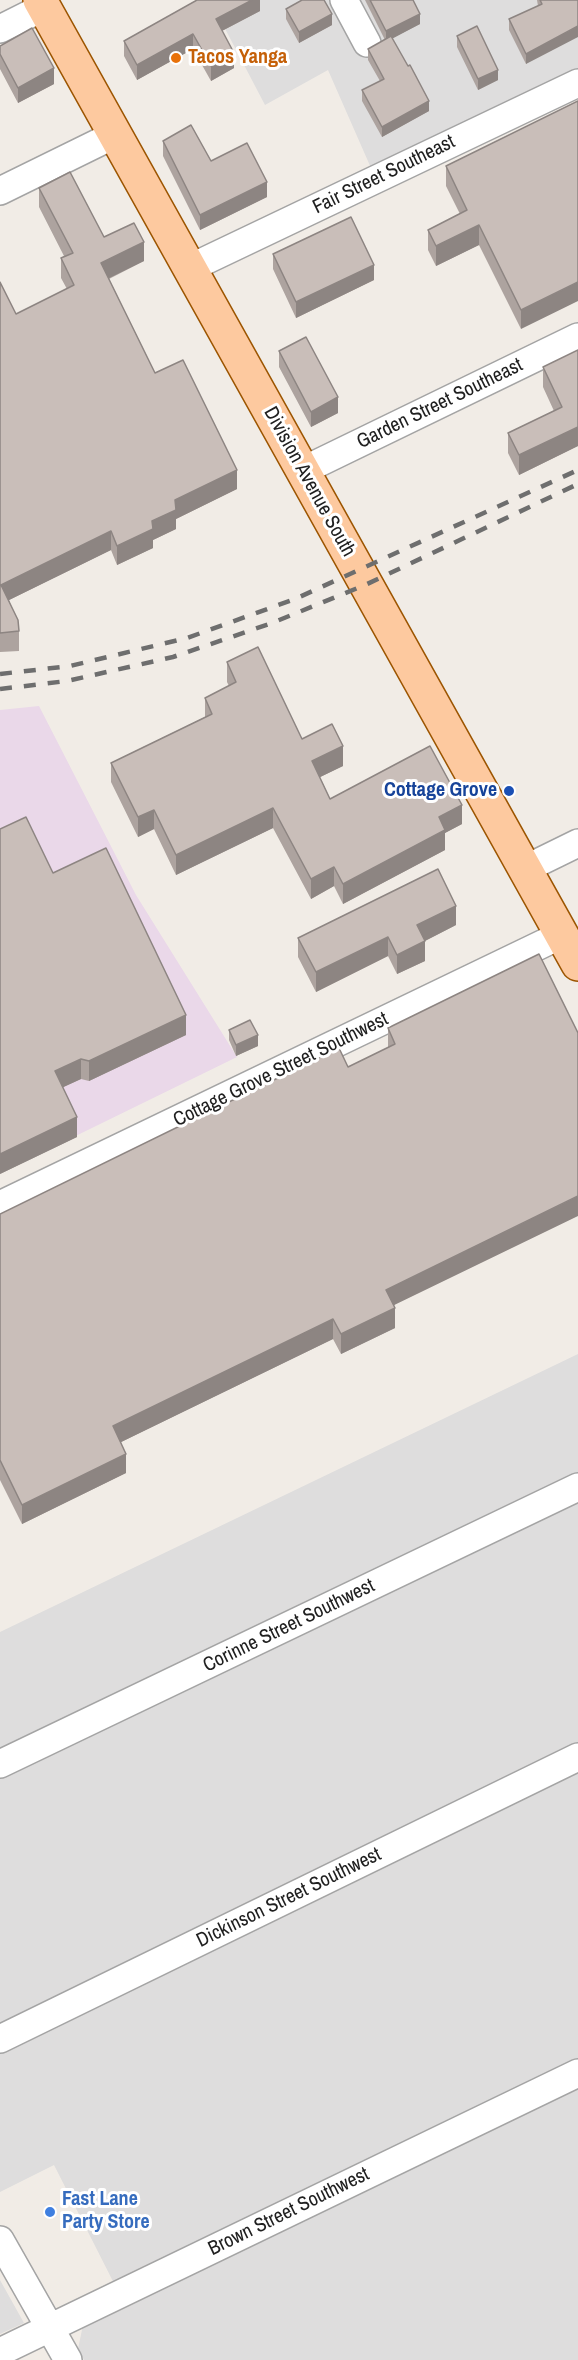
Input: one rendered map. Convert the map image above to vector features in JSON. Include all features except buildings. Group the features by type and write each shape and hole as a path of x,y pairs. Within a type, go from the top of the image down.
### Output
{"main road":[{"name":"Division Avenue South","path":"42,3 523,870 578,964"}],"street":[{"path":"344,0 367,43"},
{"path":"0,29 42,3"},
{"name":"Fair Street Southeast","path":"190,268 578,83"},
{"path":"0,192 116,134"},
{"name":"Garden Street Southeast","path":"302,471 578,337"},
{"path":"523,870 578,843"},
{"name":"Cottage Grove Street Southwest","path":"0,1205 561,935"},
{"name":"Corinne Street Southwest","path":"0,1764 578,1487"},
{"name":"Dickinson Street Southwest","path":"0,2039 578,1757"},
{"name":"Brown Street Southwest","path":"0,2352 578,2073"},
{"path":"0,2240 68,2360"}],"shaded area":[{"path":"210,0 578,0 578,68 371,168 328,70 265,105"},
{"path":"39,706 136,895 237,1057 0,1173 0,710"},
{"path":"578,1354 578,2360 84,2360 78,2349 83,2325 124,2303 54,2165 0,2192 0,1632"},
{"path":"0,2280 24,2323 0,2334"}],"railway":[{"path":"0,674 70,666 187,638 295,599 578,470"},
{"path":"0,689 67,681 173,657 272,623 365,585 578,484"}],"place":[{"name":"Tacos Yanga","path":"176,58"},
{"name":"Cottage Grove","path":"509,791"},
{"name":"Fast Lane Party Store","path":"50,2212"}]}
